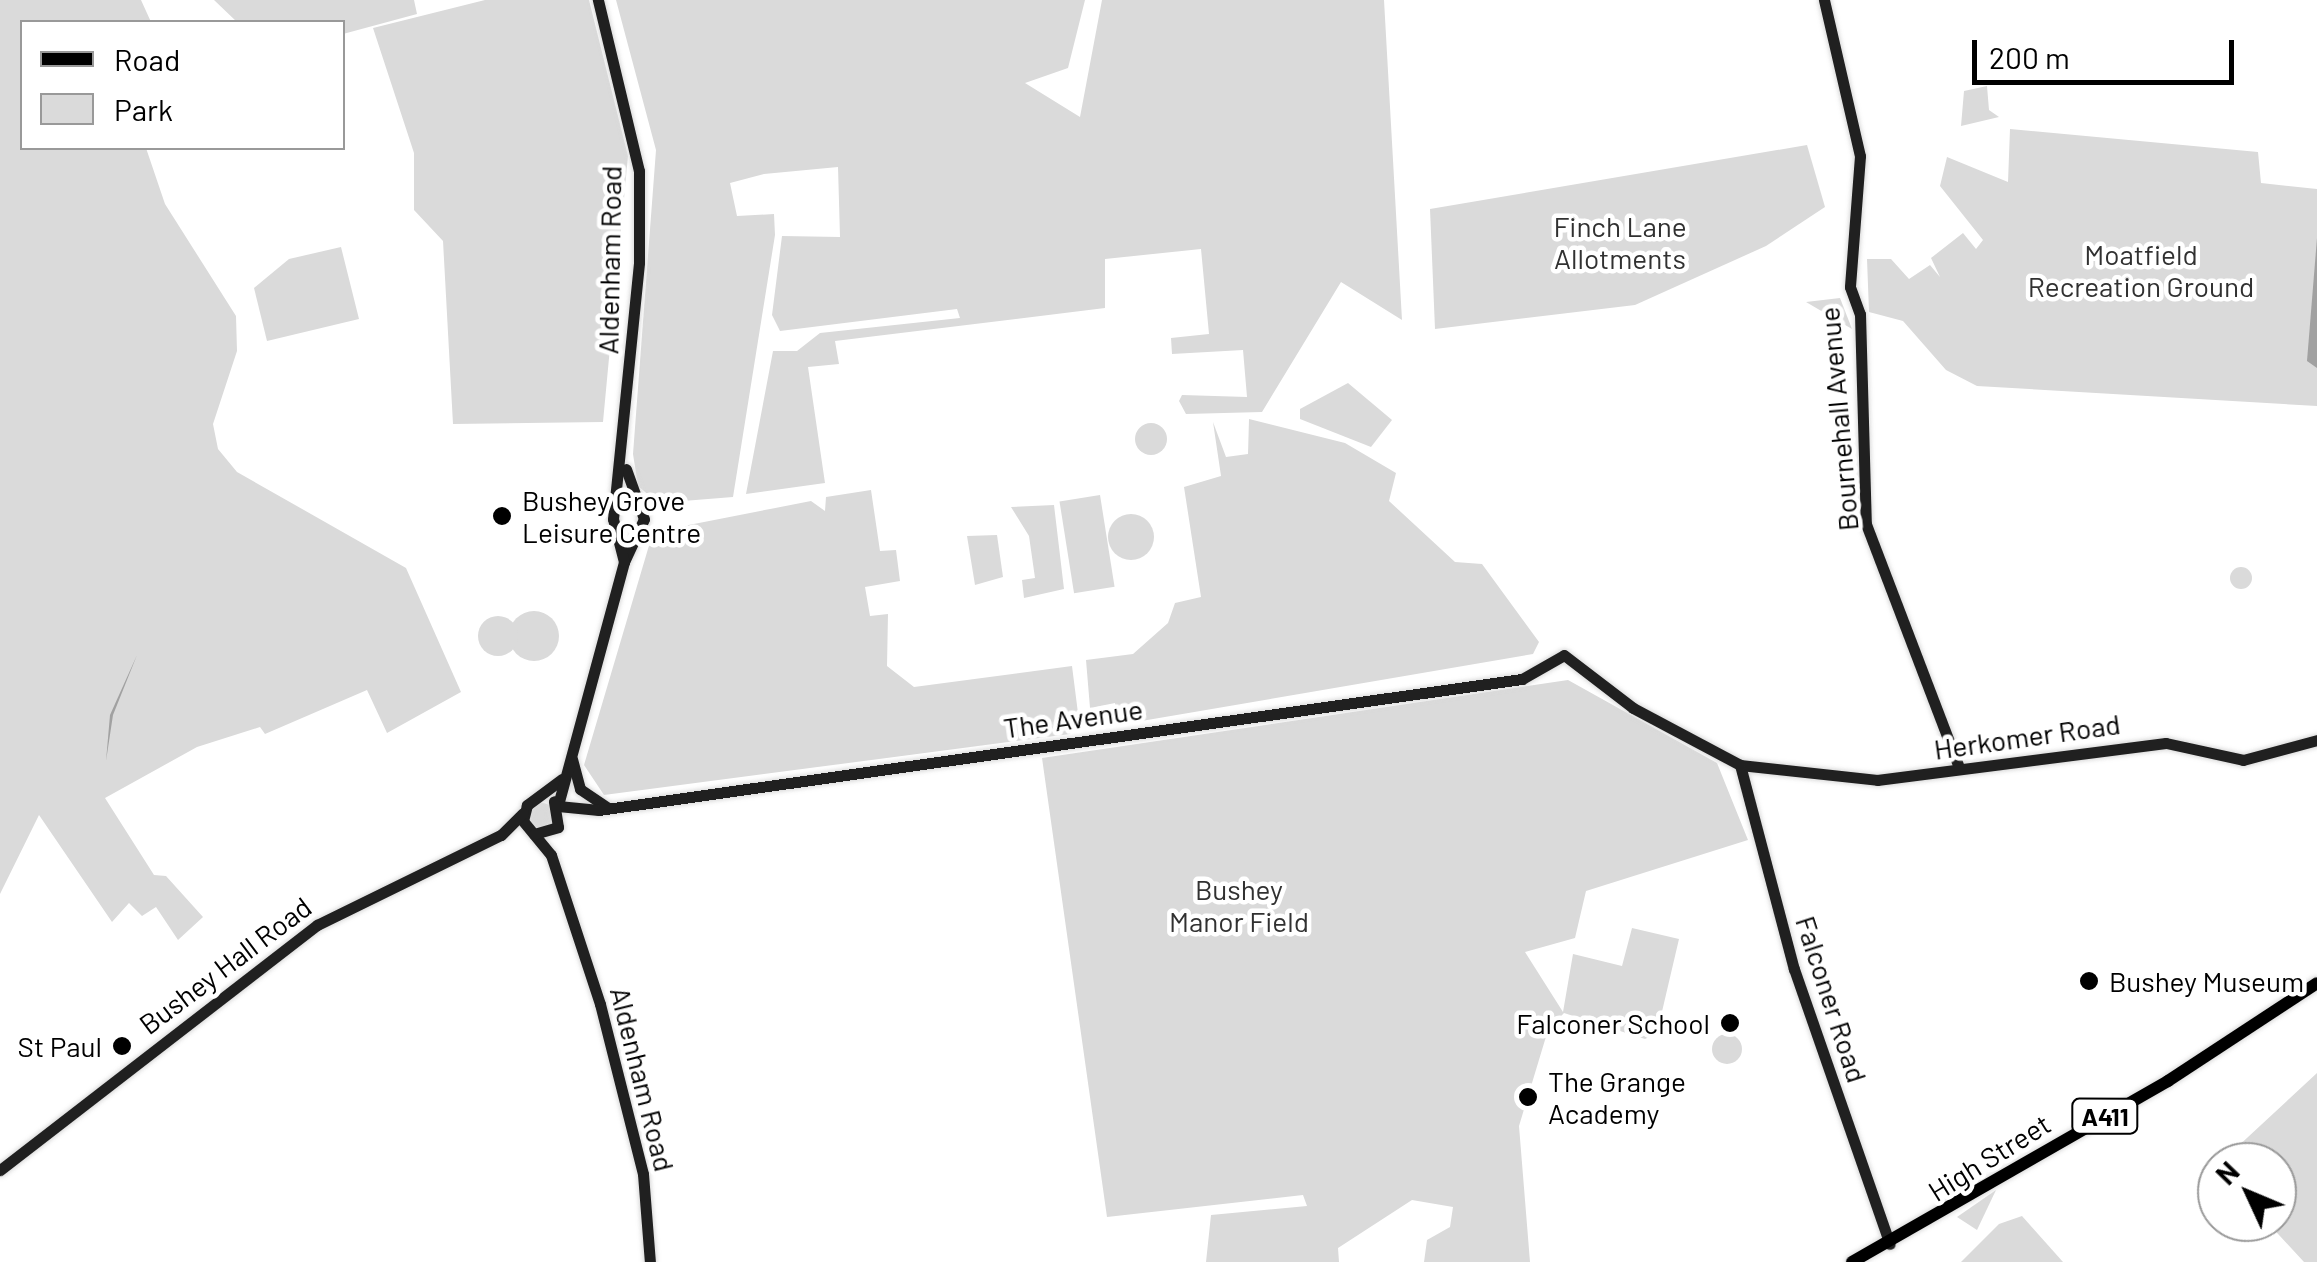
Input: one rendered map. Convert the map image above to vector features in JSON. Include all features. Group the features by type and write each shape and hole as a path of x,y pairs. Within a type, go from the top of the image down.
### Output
{"main road":[{"name":"High Street","path":"1890,1244 2317,983"},
{"name":"A411","path":"1852,1262 1890,1244"}],"street":[{"name":"Aldenham Road","path":"598,0 640,179 624,464 616,508"},
{"name":"Bournehall Avenue","path":"1824,0 1860,156 1850,287 1860,314 1866,524 1959,767"},
{"name":"Aldenham Road","path":"624,464 639,506 641,527"},
{"path":"624,562 616,508 639,506"},
{"path":"620,530 641,527"},
{"path":"551,855 559,825 562,779 572,758 624,562 641,527"},
{"name":"The Avenue","path":"540,797 582,810 608,808 1522,679 1564,655 1632,708 1740,765"},
{"name":"Herkomer Road","path":"1740,765 1877,780 2166,743 2237,760 2317,740"},
{"path":"572,758 580,789 608,808"},
{"name":"Falconer Road","path":"1740,765 1794,968 1890,1244"},
{"path":"540,797 562,779"},
{"name":"Bushey Hall Road","path":"0,1170 317,925 501,835 540,797"},
{"name":"The Avenue","path":"532,832 559,825 582,810"},
{"path":"523,813 532,832"},
{"name":"Aldenham Road","path":"532,832 551,855 643,1174 650,1262"},
{"name":"Bushey Hall Road","path":"501,835 532,832"}],"green space":[{"path":"0,0 141,0 150,20 20,20 20,150 147,150 165,204 236,316 237,351 213,424 218,449 237,472 406,568 461,692 387,733 367,690 265,734 260,727 197,747 105,798 154,875 166,876 203,917 178,940 156,907 142,916 129,903 112,922 39,815 0,894"},
{"path":"214,0 414,0 417,14 345,33 345,20 235,20"},
{"path":"485,0 589,0 628,156 603,422 453,424 443,241 414,210 414,153 373,28"},
{"path":"616,0 1085,0 1068,68 1025,83 1080,117 1102,0 1384,0 1402,320 1341,282 1262,412 1186,414 1179,401 1182,395 1247,397 1243,350 1172,354 1171,338 1209,334 1201,249 1105,259 1105,308 835,341 839,364 808,367 825,483 746,494 773,351 797,351 820,333 960,318 957,309 780,331 772,315 782,236 840,237 838,167 764,174 730,183 737,216 774,214 775,235 733,497 658,503 638,486 633,454 656,150"},
{"path":"1987,86 1989,110 1999,117 1961,126 1964,91"},
{"name":"Moatfield Recreation Ground","path":"2010,129 2258,152 2261,183 2317,189 2317,406 1977,386 1946,370 1903,321 1869,312 1867,259 1891,259 1909,279 1930,265 1940,277 1931,258 1963,233 1976,249 1983,240 1940,186 1947,157 2008,182"},
{"name":"Finch Lane Allotments","path":"1807,145 1825,207 1766,246 1635,305 1435,329 1430,209"},
{"path":"341,247 359,319 267,341 254,288 289,259"},
{"path":"1840,298 1852,329 1806,302"},
{"path":"1348,383 1392,420 1371,447 1300,419 1300,409"},
{"path":"1249,419 1345,443 1396,473 1389,501 1455,562 1482,564 1539,642 1533,654 1118,725 1115,703 1090,708 1086,660 1133,654 1168,623 1175,603 1201,597 1184,487 1221,476 1213,422 1226,457 1248,454"},
{"path":"1151,423 1162,428 1167,439 1162,450 1151,455 1140,450 1135,439 1140,428"},
{"path":"871,490 880,551 896,550 900,581 865,587 870,616 888,614 887,666 914,687 1072,666 1079,721 1070,734 604,795 584,765 653,532 811,501 825,511 826,497"},
{"path":"1100,495 1115,587 1074,593 1060,501"},
{"path":"1054,505 1064,589 1024,598 1022,580 1035,578 1029,536 1011,507"},
{"path":"1131,514 1147,521 1154,537 1147,553 1131,560 1115,553 1108,537 1115,521"},
{"path":"997,535 1003,577 975,585 967,536"},
{"path":"2241,567 2249,570 2249,586 2241,589 2233,586 2230,578 2233,570"},
{"path":"534,611 551,619 559,636 551,653 534,661 517,653 509,636 517,619"},
{"path":"498,616 512,622 518,636 512,650 498,656 484,650 478,636 484,622"},
{"name":"Bushey Manor Field","path":"1568,680 1717,763 1748,840 1586,891 1575,938 1525,952 1563,1012 1573,954 1622,966 1632,928 1679,939 1657,1033 1645,1039 1564,1013 1548,1030 1519,1126 1530,1262 1424,1262 1427,1240 1450,1227 1453,1207 1412,1200 1338,1248 1339,1262 1206,1262 1211,1215 1307,1206 1303,1195 1107,1217 1042,758"},
{"path":"542,803 551,807 555,816 551,825 542,829 533,825 529,816 533,807"},
{"path":"1727,1034 1737,1039 1742,1049 1737,1059 1727,1064 1717,1059 1712,1049 1717,1039"},
{"path":"2317,1073 2317,1262 2304,1262 2286,1242 2297,1242 2297,1142 2243,1142"},
{"path":"1996,1190 1977,1230 1957,1217"},
{"path":"2022,1216 2063,1262 1961,1262 1999,1224"}],"shaded area":[{"path":"2317,238 2317,368 2307,361"},
{"path":"137,655 113,715 106,761 110,715"}],"place":[{"name":"Bushey Grove Leisure Centre","path":"502,516"},
{"name":"Bushey Museum","path":"2089,981"},
{"name":"Falconer School","path":"1730,1023"},
{"name":"St Paul","path":"122,1046"},
{"name":"The Grange Academy","path":"1528,1097"}]}
